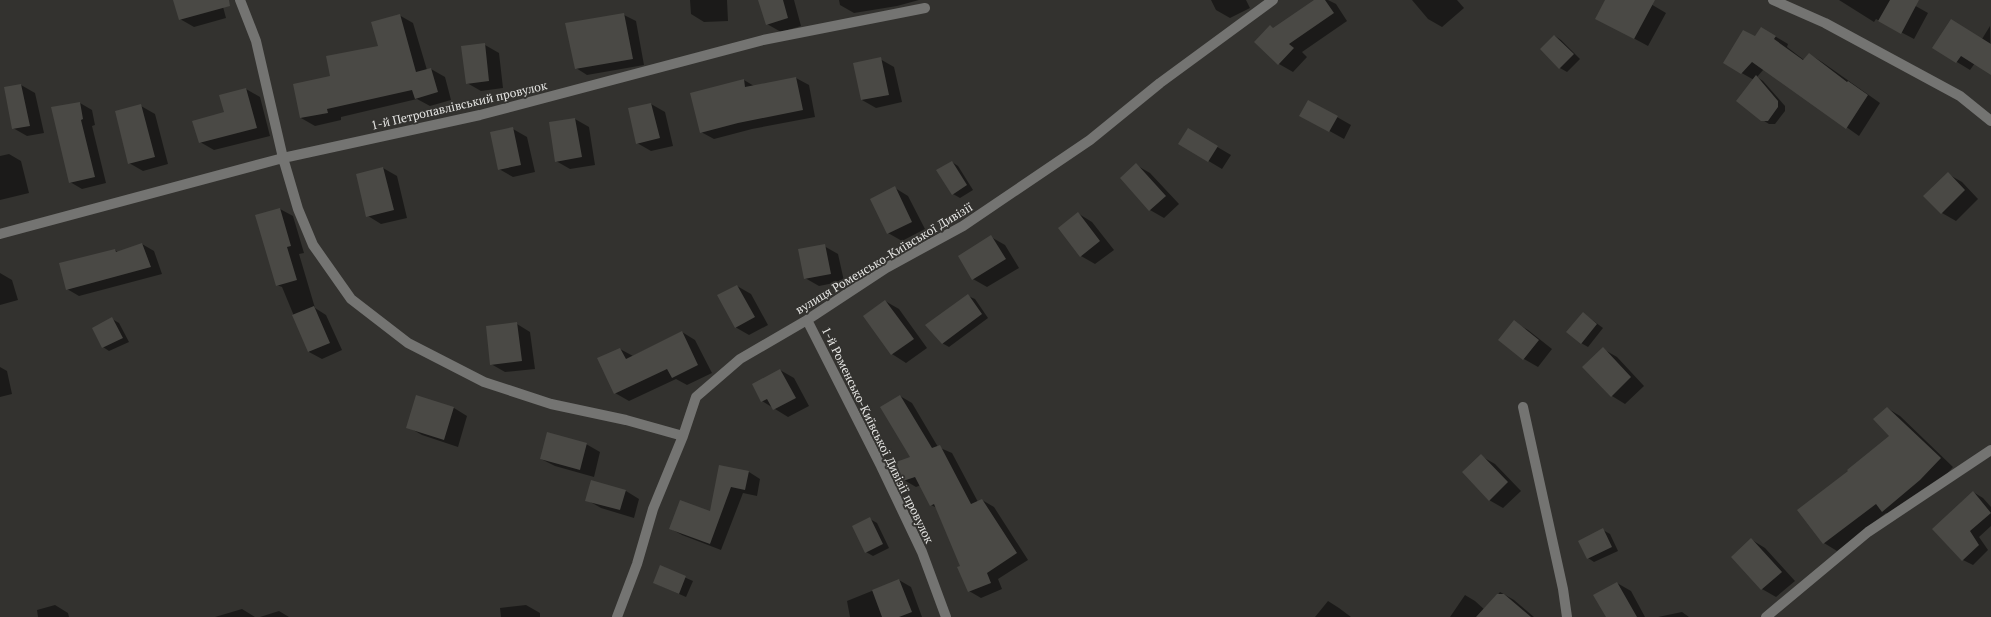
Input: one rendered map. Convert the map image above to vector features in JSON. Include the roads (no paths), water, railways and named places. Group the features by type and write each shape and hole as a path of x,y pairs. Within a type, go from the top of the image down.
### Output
{"street":[{"path":"240,0 256,41 283,158 298,209 313,245 352,299 408,343 484,382 551,404 626,420 683,436"},
{"name":"вулиця Роменсько-Київської Дивізії","path":"617,617 637,564 654,509 683,436 696,397 740,359 807,320 886,268 963,226 1090,140 1160,83 1273,0"},
{"path":"1773,0 1826,23 1960,96 1991,121"},
{"name":"1-й Петропавлівський провулок","path":"0,234 283,158 480,115 763,40 925,8"},
{"name":"1-й Роменсько-Київської Дивізії провулок","path":"807,320 922,552 946,617"},
{"path":"1523,407 1563,589 1567,617"},
{"path":"1766,617 1868,532 1991,450"}]}
